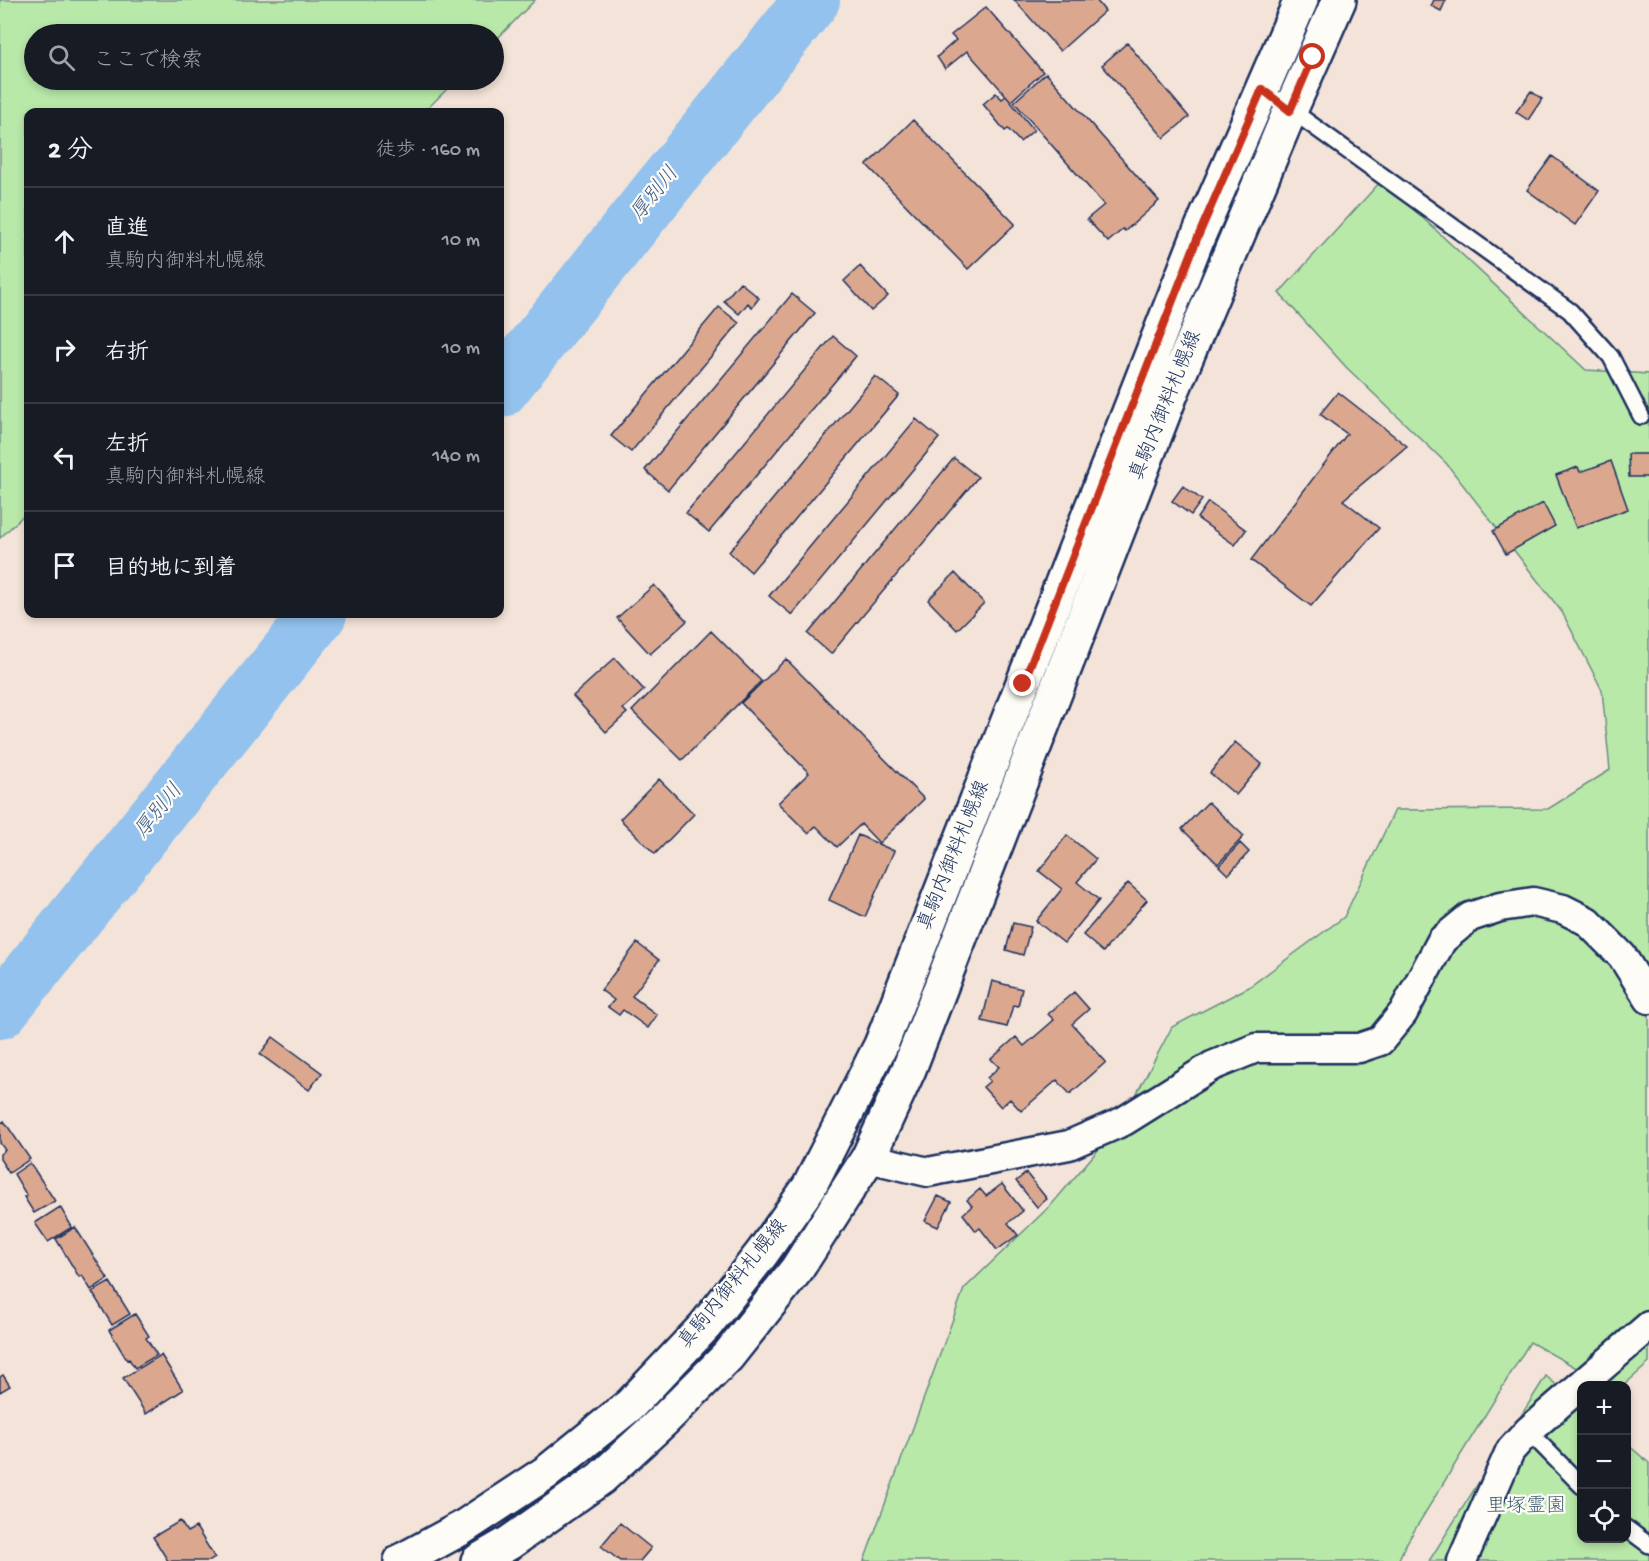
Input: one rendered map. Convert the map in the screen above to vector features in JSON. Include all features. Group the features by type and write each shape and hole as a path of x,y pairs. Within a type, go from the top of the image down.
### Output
{"main road":[{"name":"真駒内御料札幌線","path":"401,1561 462,1528 547,1472 630,1405 705,1326 764,1252 809,1187 881,1045 1197,239 1301,0"},
{"name":"真駒内御料札幌線","path":"477,1561 509,1544 601,1478 728,1356 797,1269 868,1158 909,1069 1171,393 1339,0"}],"street":[{"path":"868,1158 928,1172 1069,1145 1124,1121 1212,1066 1256,1048 1359,1048 1380,1041 1402,1013 1442,940 1470,917 1500,907 1533,902 1563,909 1587,921 1622,956 1649,999"},
{"path":"1462,1561 1510,1451 1528,1431 1649,1326"}],"lane":[{"path":"1262,89 1570,311 1611,357 1641,416"},
{"path":"1528,1431 1577,1482"},
{"path":"1631,1532 1649,1545"}],"green space":[{"path":"0,0 535,0 504,32 504,24 24,24 24,90 446,90 428,108 24,108 24,515 0,538"},
{"path":"1382,180 1586,370 1649,374 1649,1363 1629,1381 1600,1381 1530,1342 1406,1544 1398,1561 864,1561 964,1289 1052,1204 1121,1123 1172,1027 1249,987 1344,917 1395,810 1548,809 1610,770 1602,690 1562,612 1446,463 1347,368 1279,293"},
{"name":"里塚霊園","path":"1546,1376 1577,1403 1577,1543 1631,1543 1631,1447 1649,1463 1649,1561 1429,1561"}],"building":[{"path":"1014,0 1096,0 1105,11 1060,51"},
{"path":"1434,0 1446,0 1441,11 1431,6"},
{"path":"986,7 1043,72 1011,101 967,51 945,69 937,57 956,40 951,35"},
{"path":"1127,43 1189,117 1164,138 1102,65"},
{"path":"1046,73 1159,201 1125,231 1123,229 1108,242 1087,219 1104,205 1014,102"},
{"path":"1531,91 1542,99 1528,120 1516,112"},
{"path":"996,93 1002,99 1006,96 1034,130 1020,142 1008,129 1005,131 983,104"},
{"path":"913,120 1015,224 968,269 867,165"},
{"path":"1552,156 1599,191 1575,225 1527,190"},
{"path":"860,266 888,296 871,311 844,281"},
{"path":"740,282 759,298 752,307 748,303 739,314 724,301"},
{"path":"792,294 815,313 668,490 645,470"},
{"path":"719,307 739,323 631,452 611,436"},
{"path":"833,336 856,356 709,532 686,513"},
{"path":"875,376 899,395 751,572 729,552"},
{"path":"1338,392 1407,446 1343,500 1379,528 1311,606 1251,560 1347,434 1320,414"},
{"path":"916,419 939,438 792,615 769,596"},
{"path":"1628,454 1649,454 1649,477 1629,477"},
{"path":"954,458 978,477 831,654 808,634"},
{"path":"1611,461 1628,509 1576,528 1556,475 1578,467 1580,472"},
{"path":"1183,486 1202,500 1191,515 1172,501"},
{"path":"1208,502 1246,530 1235,545 1197,518"},
{"path":"1543,503 1555,526 1506,554 1493,531"},
{"path":"955,573 984,603 957,630 928,600"},
{"path":"654,585 687,621 650,654 617,618"},
{"path":"711,631 761,681 682,760 632,711"},
{"path":"615,658 644,690 623,709 627,713 606,732 573,696"},
{"path":"786,659 924,799 879,843 861,824 837,847 816,826 808,833 778,803 809,773 741,703"},
{"path":"1235,742 1262,764 1236,795 1210,773"},
{"path":"659,779 694,814 655,854 620,819"},
{"path":"1208,802 1244,836 1218,864 1182,829"},
{"path":"858,835 894,851 865,917 829,900"},
{"path":"1067,835 1096,859 1077,882 1099,900 1064,943 1036,921 1062,889 1039,871"},
{"path":"1240,843 1249,852 1228,875 1219,866"},
{"path":"1128,883 1147,900 1103,952 1083,935"},
{"path":"1013,923 1031,927 1023,955 1006,950"},
{"path":"637,943 659,960 632,996 657,1015 648,1028 623,1010 619,1015 608,1007 614,1000 601,990"},
{"path":"992,981 1022,989 1018,1006 1013,1005 1007,1027 982,1021"},
{"path":"1074,992 1089,1009 1072,1024 1106,1062 1070,1094 1057,1080 1021,1111 1010,1099 1001,1107 983,1087 990,1081 987,1078 999,1067 991,1059 1016,1037 1024,1046 1054,1020 1048,1014"},
{"path":"273,1037 322,1073 309,1090 260,1054"},
{"path":"4,1121 30,1159 9,1173 0,1159 0,1154 5,1150 0,1143 0,1124"},
{"path":"30,1163 55,1201 34,1213 14,1174"},
{"path":"1026,1173 1047,1199 1037,1207 1016,1181"},
{"path":"1002,1184 1023,1211 1008,1223 1018,1235 997,1250 980,1228 976,1231 963,1214 972,1206 967,1200 980,1189 986,1196"},
{"path":"938,1196 951,1202 938,1227 925,1221"},
{"path":"60,1207 72,1227 48,1242 35,1223"},
{"path":"75,1227 108,1279 91,1290 82,1275 79,1277 56,1239"},
{"path":"110,1282 130,1314 112,1325 92,1292"},
{"path":"135,1314 149,1336 146,1338 157,1355 135,1368 129,1359 127,1360 109,1330"},
{"path":"161,1355 183,1390 146,1414 123,1378"},
{"path":"3,1375 10,1386 0,1392 0,1377"},
{"path":"180,1521 187,1532 196,1527 215,1558 210,1561 168,1561 153,1537"},
{"path":"620,1523 651,1548 640,1561 620,1561 601,1546"}],"waterway":[{"name":"厚別川","path":"504,385 812,0"},
{"name":"厚別川","path":"0,1011 316,618"}],"route":[{"path":"1023,684 1197,239 1262,89 1290,111 1313,57"}]}
